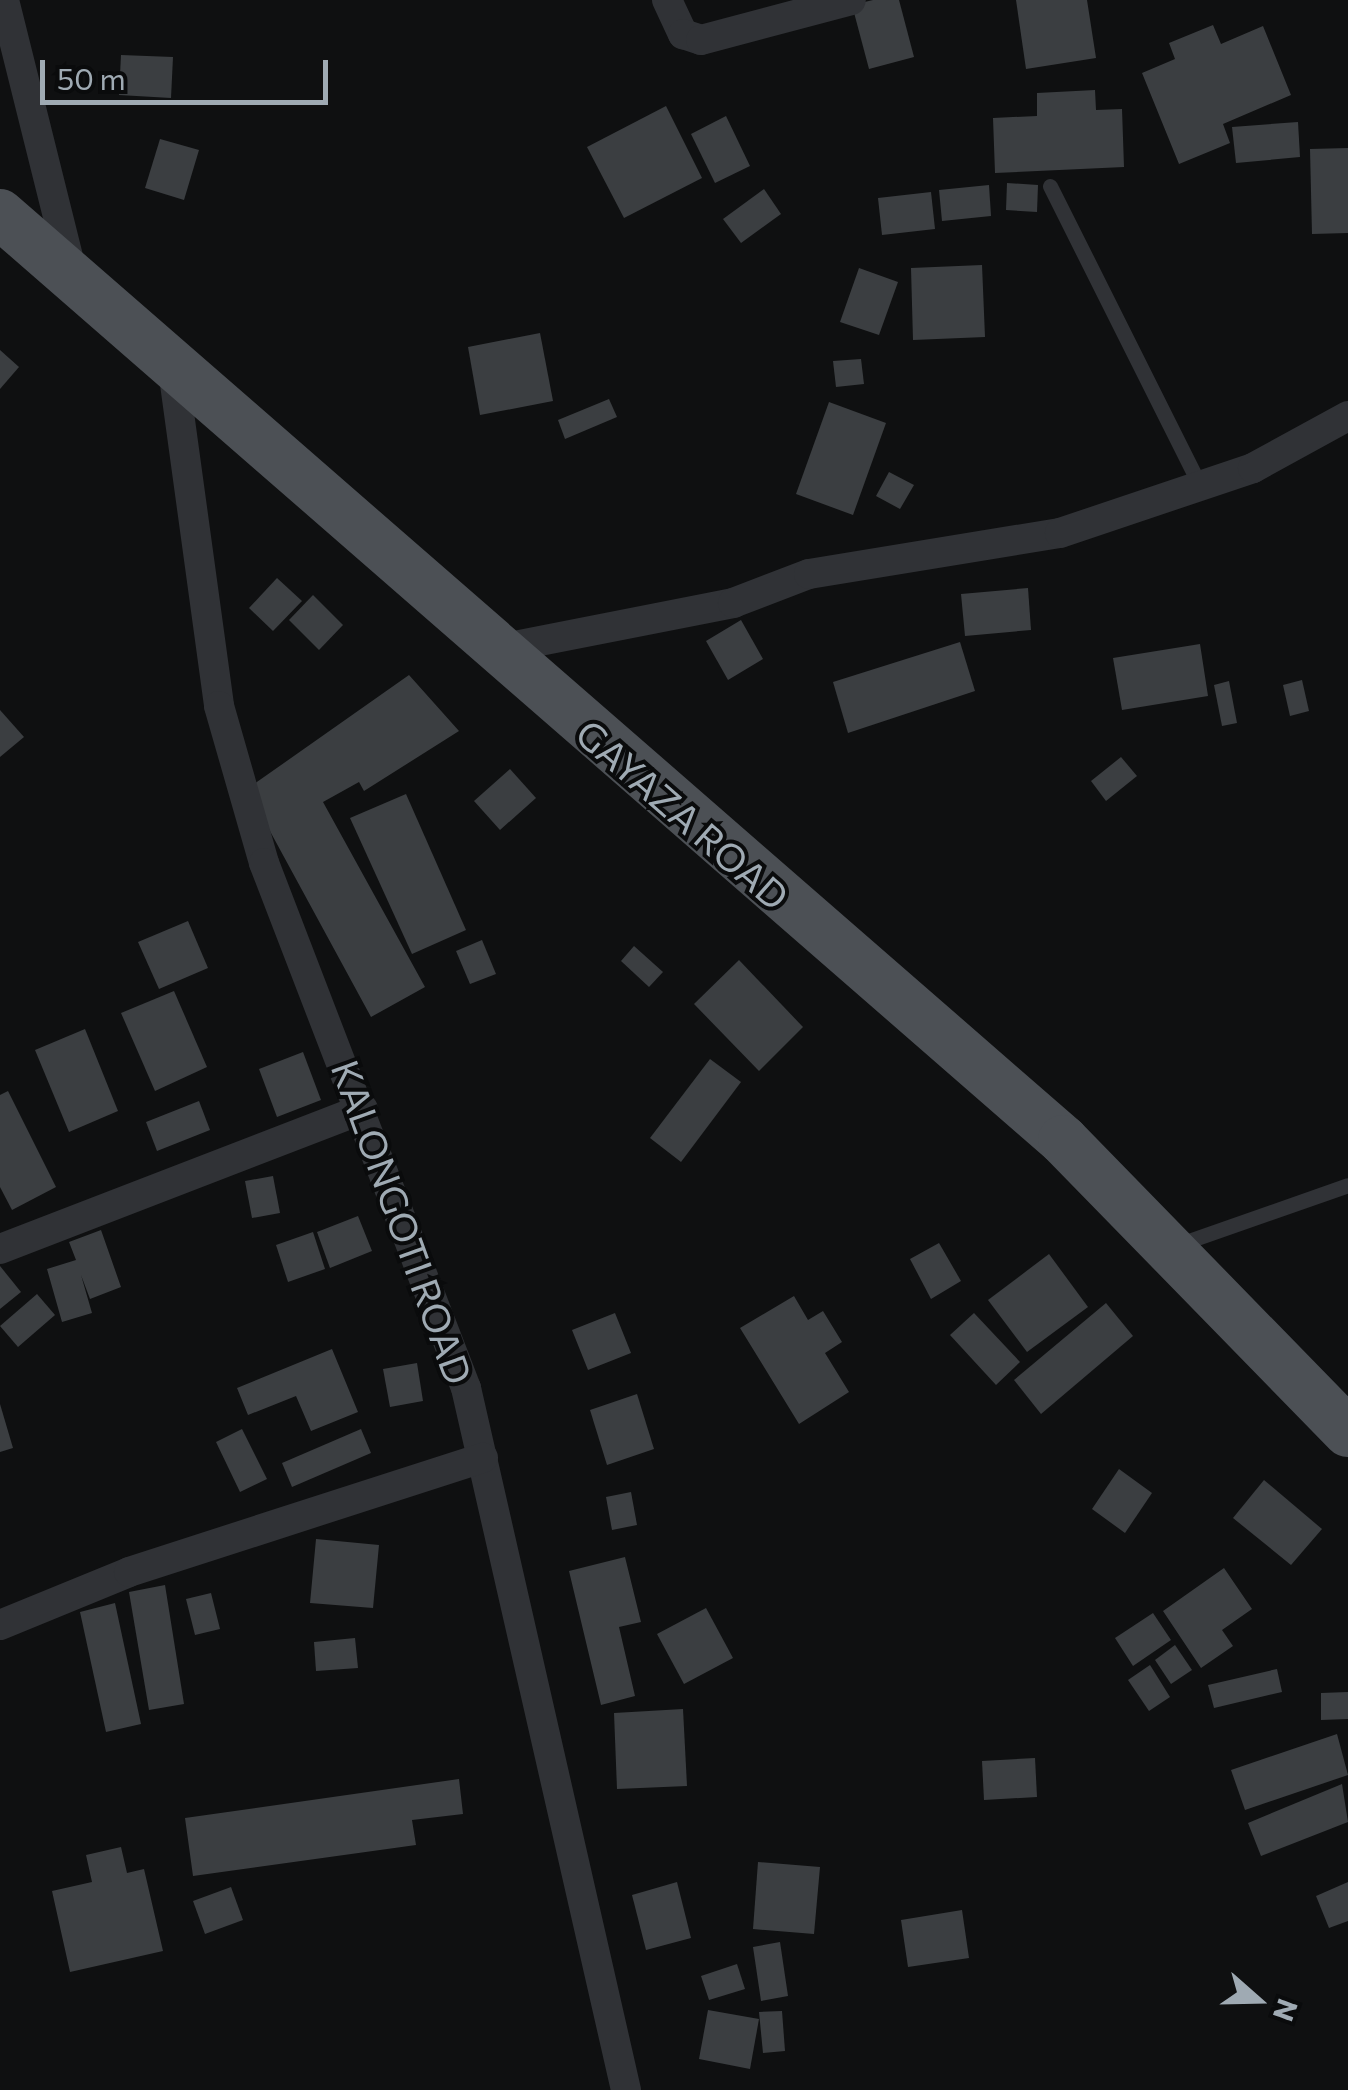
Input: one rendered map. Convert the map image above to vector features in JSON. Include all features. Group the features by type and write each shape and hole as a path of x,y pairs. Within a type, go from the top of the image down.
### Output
{"main road":[{"name":"GAYAZA ROAD","path":"0,214 71,268 492,650 1063,1140 1348,1432"}],"street":[{"path":"4,0 71,268"},
{"path":"667,0 682,34 701,40 851,0"},
{"name":"KALONGOTI ROAD","path":"172,360 219,706 264,862 424,1263 483,1458 626,2090"},
{"path":"492,650 733,603 809,574 1060,533 1200,486 1348,416"},
{"path":"0,1249 363,1109"},
{"path":"0,1625 128,1572 483,1458"}],"lane":[{"path":"1050,186 1200,486"},
{"path":"1171,1248 1348,1185"}],"building":[{"path":"899,0 914,57 869,69 852,5"},
{"path":"1016,0 1087,0 1096,58 1026,69"},
{"path":"1213,25 1221,44 1263,26 1291,95 1223,124 1230,143 1179,164 1142,73 1175,59 1169,43"},
{"path":"121,55 173,57 171,98 119,95"},
{"path":"1095,90 1096,110 1122,109 1124,167 995,173 993,118 1037,116 1037,93"},
{"path":"666,106 702,178 624,218 587,147"},
{"path":"726,116 750,166 715,183 691,134"},
{"path":"1298,122 1300,157 1236,163 1232,127"},
{"path":"160,139 199,150 184,200 145,188"},
{"path":"1348,148 1348,233 1312,234 1310,149"},
{"path":"1007,183 1038,185 1037,212 1006,210"},
{"path":"989,185 991,216 942,221 939,190"},
{"path":"764,189 781,214 741,243 723,219"},
{"path":"931,192 935,229 882,235 878,198"},
{"path":"982,265 985,337 913,340 911,268"},
{"path":"859,268 898,282 879,335 840,322"},
{"path":"540,333 553,401 480,415 468,347"},
{"path":"0,350 19,367 0,389"},
{"path":"861,359 864,384 836,387 833,361"},
{"path":"609,399 617,417 565,439 558,420"},
{"path":"829,402 886,423 853,515 796,494"},
{"path":"889,472 914,485 900,509 876,496"},
{"path":"277,578 302,601 273,631 249,608"},
{"path":"1028,588 1031,630 965,636 961,594"},
{"path":"313,595 343,625 319,650 289,620"},
{"path":"741,620 763,659 728,680 706,641"},
{"path":"960,642 975,691 848,733 833,682"},
{"path":"1200,644 1208,696 1122,710 1113,658"},
{"path":"409,675 459,731 364,791 359,782 323,802 425,987 371,1017 247,789"},
{"path":"1302,680 1309,711 1290,716 1283,685"},
{"path":"1229,681 1237,723 1222,726 1214,685"},
{"path":"0,710 24,737 0,757"},
{"path":"1121,757 1137,776 1106,801 1091,781"},
{"path":"510,769 536,798 500,830 474,801"},
{"path":"406,794 466,930 412,954 350,818"},
{"path":"188,921 208,968 159,989 138,942"},
{"path":"482,940 496,974 470,984 456,951"},
{"path":"634,946 663,972 649,987 621,961"},
{"path":"739,960 803,1027 759,1071 694,1004"},
{"path":"174,991 207,1067 155,1091 121,1013"},
{"path":"85,1029 118,1111 69,1132 35,1050"},
{"path":"303,1052 321,1100 277,1117 259,1069"},
{"path":"710,1059 741,1082 681,1162 650,1138"},
{"path":"8,1091 56,1187 12,1210 0,1187 0,1095"},
{"path":"199,1101 210,1130 157,1151 146,1122"},
{"path":"273,1176 280,1213 252,1218 245,1181"},
{"path":"358,1216 372,1251 330,1268 317,1232"},
{"path":"101,1230 121,1287 90,1299 81,1275 92,1313 62,1322 47,1269 76,1260 69,1242"},
{"path":"313,1232 325,1269 288,1282 276,1245"},
{"path":"939,1243 961,1281 931,1299 910,1259"},
{"path":"1049,1254 1088,1307 1027,1352 988,1300"},
{"path":"0,1266 21,1292 0,1309"},
{"path":"37,1294 55,1315 18,1347 0,1326"},
{"path":"794,1296 808,1320 823,1311 842,1342 825,1353 849,1392 799,1424 740,1328"},
{"path":"1106,1303 1133,1336 1041,1414 1014,1380"},
{"path":"615,1313 631,1353 588,1370 572,1330"},
{"path":"974,1313 1020,1362 996,1385 950,1335"},
{"path":"332,1349 358,1412 311,1431 296,1396 248,1415 237,1388"},
{"path":"417,1363 423,1401 390,1407 383,1369"},
{"path":"637,1394 654,1449 607,1465 590,1410"},
{"path":"0,1404 13,1448 0,1452"},
{"path":"242,1429 267,1479 240,1492 216,1442"},
{"path":"361,1429 371,1453 292,1487 282,1463"},
{"path":"1119,1469 1152,1493 1125,1533 1092,1509"},
{"path":"1264,1480 1322,1529 1291,1565 1233,1518"},
{"path":"631,1492 637,1525 612,1530 606,1497"},
{"path":"316,1539 379,1545 373,1608 310,1603"},
{"path":"625,1557 641,1622 619,1627 635,1696 601,1705 569,1571"},
{"path":"1224,1568 1252,1609 1222,1630 1233,1646 1201,1668 1163,1611"},
{"path":"165,1585 184,1704 149,1710 129,1592"},
{"path":"211,1593 220,1629 195,1635 186,1599"},
{"path":"115,1603 141,1724 106,1732 80,1612"},
{"path":"706,1608 733,1658 684,1684 657,1634"},
{"path":"1153,1613 1171,1640 1133,1666 1115,1638"},
{"path":"355,1638 358,1668 316,1671 314,1642"},
{"path":"1175,1645 1192,1670 1171,1684 1155,1660"},
{"path":"1150,1665 1170,1697 1149,1711 1128,1680"},
{"path":"1277,1669 1282,1692 1214,1708 1208,1685"},
{"path":"1348,1692 1348,1719 1321,1720 1321,1693"},
{"path":"683,1709 687,1786 617,1789 614,1713"},
{"path":"1337,1734 1348,1775 1245,1810 1231,1770"},
{"path":"1035,1758 1037,1797 984,1800 982,1761"},
{"path":"459,1779 463,1814 412,1820 416,1845 193,1876 185,1818"},
{"path":"1342,1784 1348,1822 1261,1856 1248,1823"},
{"path":"121,1847 127,1873 144,1869 163,1951 70,1972 52,1891 92,1882 86,1855"},
{"path":"758,1862 820,1867 814,1934 753,1929"},
{"path":"677,1882 691,1938 646,1950 632,1895"},
{"path":"1348,1882 1348,1921 1329,1928 1316,1896"},
{"path":"231,1887 243,1920 205,1934 193,1901"},
{"path":"962,1910 969,1958 908,1967 901,1920"},
{"path":"780,1942 788,1996 761,2001 753,1947"},
{"path":"737,1964 745,1989 709,2000 701,1976"},
{"path":"708,2010 759,2019 750,2069 699,2059"},
{"path":"782,2011 785,2051 763,2053 759,2012"}]}
